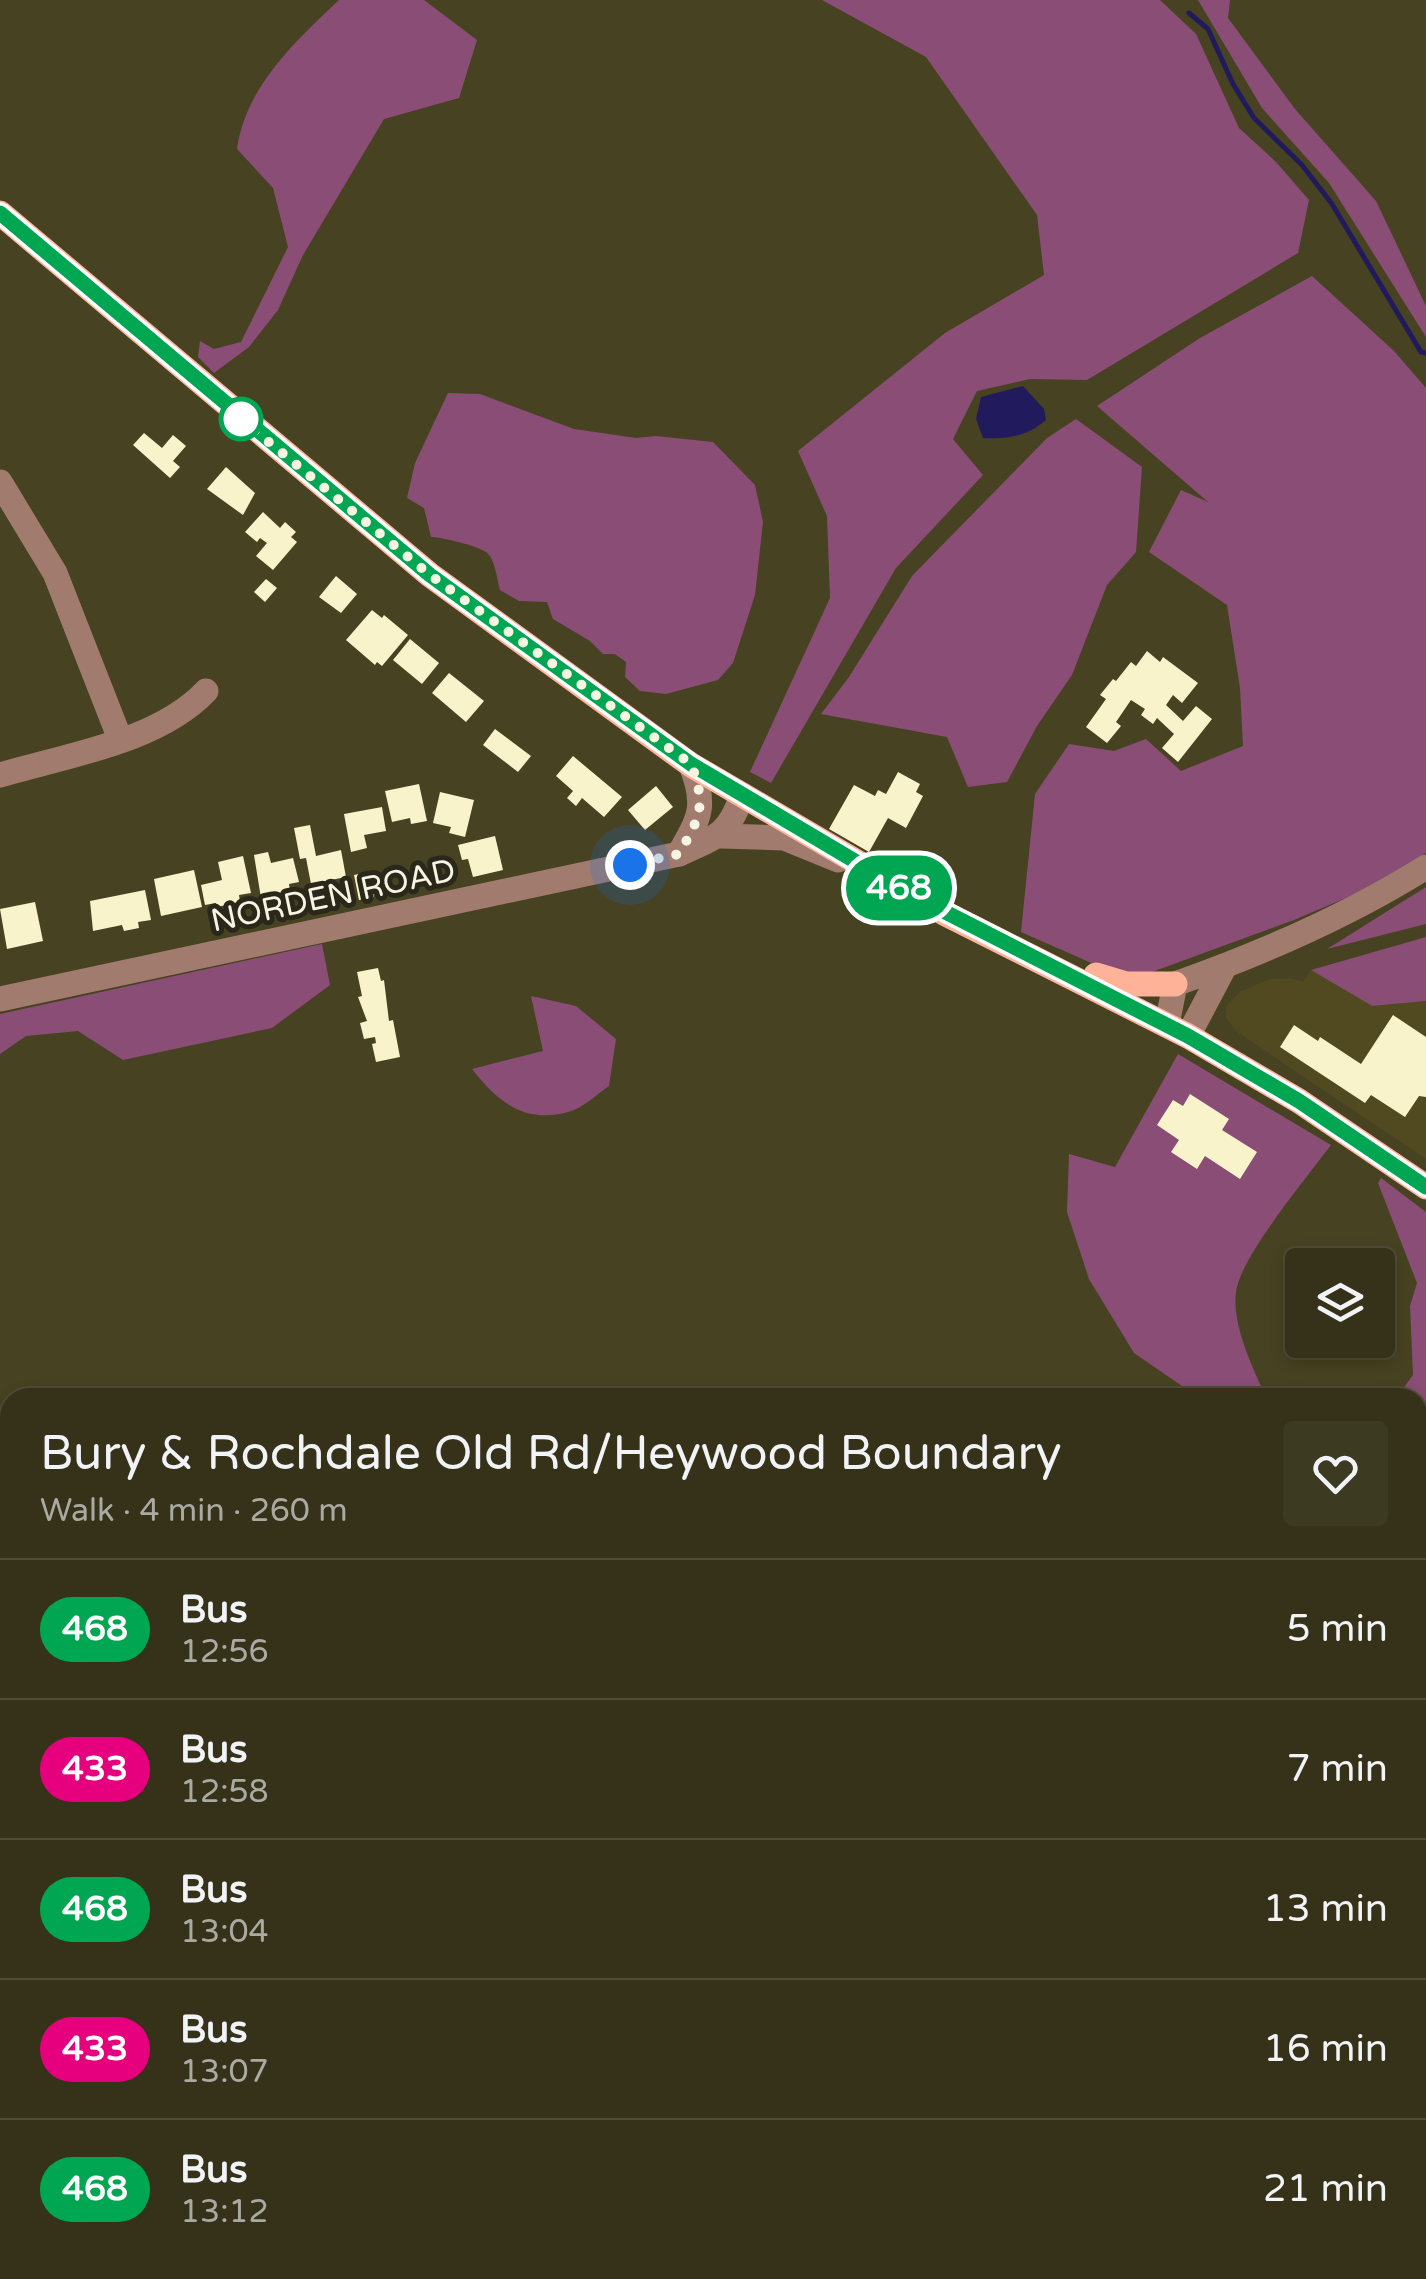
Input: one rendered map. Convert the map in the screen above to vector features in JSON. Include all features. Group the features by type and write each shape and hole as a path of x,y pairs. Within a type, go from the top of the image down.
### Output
{"main road":[{"path":"0,213 430,575 691,764 880,877 1178,1030 1299,1101 1426,1187"},
{"path":"994,938 1020,940 1078,968 1126,984 1175,984"}],"street":[{"path":"0,482 55,573 120,739"},
{"path":"0,775 164,725 188,709 206,690"},
{"path":"679,854 701,808 701,792 691,764"},
{"path":"679,854 736,792"},
{"path":"720,836 735,817 736,792"},
{"path":"720,836 784,838 880,877"},
{"name":"NORDEN ROAD","path":"0,999 679,854 720,836"},
{"path":"1178,1030 1175,984 1314,930 1426,868"},
{"path":"1178,1030 1226,966"}],"shaded area":[{"path":"339,0 424,0 477,40 459,98 384,119 303,255 278,310 249,347 214,373 198,357 200,341 214,349 241,342 288,247 273,188 237,149 242,126 275,67"},
{"path":"822,0 1160,0 1196,34 1239,128 1309,200 1298,253 1087,380 1030,379 977,391 953,439 983,475 896,568 771,783 750,772 830,598 827,516 798,451 945,333 1044,275 1037,215 926,57"},
{"path":"1198,0 1230,0 1228,18 1295,109 1376,201 1426,306 1426,337 1329,183 1262,108"},
{"path":"1312,276 1394,351 1426,388 1426,853 1374,886 1130,980 1021,932 1035,794 1069,744 1114,751 1146,739 1181,771 1243,746 1240,688 1227,605 1149,552 1181,490 1208,502 1097,406 1200,338"},
{"path":"1023,386 1044,409 1046,420 1016,436 983,438 976,419 981,397"},
{"path":"448,393 480,394 574,429 636,438 656,436 713,442 755,485 763,522 755,595 733,663 718,680 666,694 640,691 625,677 626,662 615,654 603,654 590,641 553,619 547,602 519,601 500,590 494,564 486,552 431,537 424,508 407,498 415,463"},
{"path":"1076,419 1142,467 1136,552 1107,585 1072,675 1037,726 1007,782 968,787 947,737 821,714 849,677 912,576 1047,438"},
{"path":"1426,887 1426,924 1327,949"},
{"path":"1426,937 1426,1001 1372,1006 1311,970"},
{"path":"322,944 330,985 272,1028 123,1060 78,1031 26,1036 0,1054 0,1014"},
{"path":"1311,970 1372,1006 1426,1001 1426,1159 1236,1031 1226,1018 1226,1006 1241,991 1270,979 1303,982"},
{"path":"531,996 576,1006 616,1039 609,1086 573,1110 552,1115 525,1112 502,1100 472,1069 543,1051"},
{"path":"1178,1054 1331,1145 1264,1235 1237,1287 1239,1329 1262,1388 1185,1388 1134,1353 1089,1279 1067,1212 1069,1154 1115,1167"},
{"path":"1381,1178 1426,1212 1426,1388 1404,1388 1413,1375 1410,1306 1417,1283 1378,1183"}],"building":[{"path":"144,433 162,448 173,435 186,446 173,461 180,467 170,478 133,445"},
{"path":"226,467 255,493 243,515 207,489"},
{"path":"263,512 280,528 285,522 296,532 291,537 297,542 273,570 256,556 267,543 260,538 257,542 245,532"},
{"path":"336,576 357,594 341,613 319,597"},
{"path":"266,579 277,588 265,602 254,592"},
{"path":"372,610 408,635 382,666 377,662 375,665 346,640"},
{"path":"410,639 439,663 422,684 393,660"},
{"path":"1147,651 1160,662 1163,657 1198,683 1182,703 1173,695 1166,705 1183,721 1196,706 1212,719 1178,762 1162,748 1174,734 1157,718 1153,724 1141,715 1145,709 1131,700 1116,722 1121,726 1107,743 1086,727 1106,699 1100,695 1131,662 1136,666"},
{"path":"449,673 484,701 466,722 432,693"},
{"path":"495,729 531,756 518,772 483,745"},
{"path":"573,756 622,797 604,817 582,798 576,806 567,798 573,791 556,776"},
{"path":"898,772 920,784 916,792 923,796 906,828 888,818 869,852 829,829 854,785 875,796 878,790 886,794"},
{"path":"419,784 427,821 411,824 410,818 392,822 385,791"},
{"path":"656,786 673,807 645,830 628,810"},
{"path":"440,792 474,800 465,837 449,833 451,827 433,823"},
{"path":"382,807 386,831 364,835 367,848 351,852 344,814"},
{"path":"310,825 316,856 341,850 346,877 311,884 306,858 300,859 294,828"},
{"path":"495,836 503,870 473,877 468,859 462,860 458,845"},
{"path":"268,852 271,863 293,858 299,882 289,884 290,891 261,898 254,855"},
{"path":"243,856 251,893 239,895 240,902 217,907 216,903 205,905 201,885 222,880 218,862"},
{"path":"194,870 202,907 161,916 154,879"},
{"path":"369,872 374,897 359,900 354,875"},
{"path":"145,890 151,920 138,922 139,928 124,931 122,925 93,931 90,901"},
{"path":"35,902 43,941 7,949 0,909"},
{"path":"378,968 400,1057 376,1062 372,1044 376,1043 375,1037 364,1039 360,1023 367,1021 358,997 362,996 357,972"},
{"path":"1393,1015 1426,1037 1426,1097 1419,1096 1405,1117 1371,1095 1365,1103 1280,1047 1294,1025 1361,1064"},
{"path":"1190,1094 1229,1119 1222,1130 1257,1152 1240,1179 1205,1156 1197,1169 1171,1152 1179,1140 1157,1125 1173,1100 1183,1106"}],"waterway":[{"path":"1189,13 1208,29 1233,84 1254,118 1302,165 1332,204 1421,352 1426,353"}],"bus line":[{"name":"468","path":"0,213 430,575 691,764 912,895 1188,1036 1299,1101 1426,1187"}],"route":[{"path":"241,419 430,575 691,764 701,792 701,808 679,854 630,865"}]}
